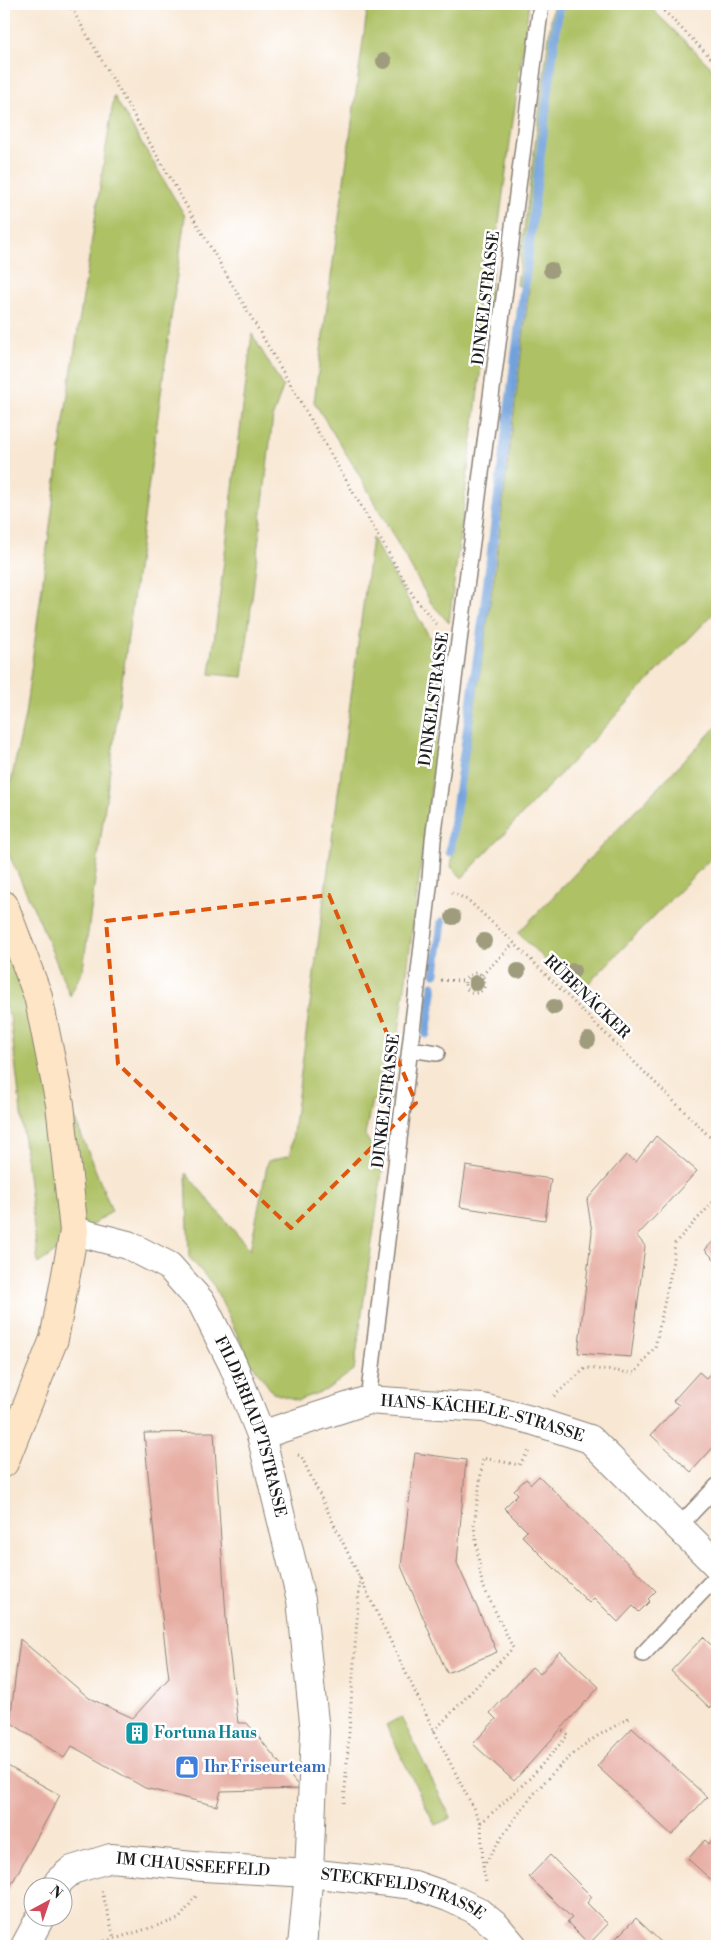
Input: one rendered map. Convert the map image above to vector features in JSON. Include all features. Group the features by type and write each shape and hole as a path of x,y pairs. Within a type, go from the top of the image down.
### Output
{"main road":[{"path":"4,905 38,996 60,1104 74,1231 54,1340 4,1463"}],"street":[{"name":"FILDERHAUPTSTRASSE","path":"74,1231 128,1246 169,1266 202,1303 233,1364 261,1436 301,1600 315,1731 309,1873 302,1946"},
{"name":"HANS-KÄCHELE-STRASSE","path":"261,1436 368,1400 483,1408 540,1422 590,1439 717,1565"},
{"name":"IM CHAUSSEEFELD","path":"63,1878 72,1870 111,1858 203,1867 309,1873"},
{"name":"STECKFELDSTRASSE","path":"309,1873 414,1885 448,1897 476,1910 505,1936"},
{"path":"24,1946 34,1928"}],"lane":[{"name":"DINKELSTRASSE","path":"368,1400 430,879 433,840 541,4"},
{"path":"410,1049 437,1053"},
{"path":"679,1526 717,1486"},
{"path":"643,1654 717,1576"}],"path":[{"path":"69,4 414,597 442,631 459,647"},
{"path":"657,4 717,64"},
{"name":"RÜBENÄCKER","path":"430,879 469,901 717,1144"},
{"path":"482,975 514,943"},
{"path":"475,974 482,975 485,981 482,991 472,992 466,988 466,981 469,976 475,974"},
{"path":"434,1731 513,1648 482,1584 474,1526 483,1458 519,1465 550,1400 586,1368 635,1373 655,1347 672,1267 675,1243 717,1198"},
{"path":"261,1436 301,1456 434,1731 481,1823 483,1868 505,1936"},
{"path":"344,1806 360,1577"},
{"path":"483,1868 499,1840 529,1800 562,1765 584,1745 629,1718"},
{"path":"481,1823 530,1778 568,1735 561,1729"},
{"path":"94,1862 114,1939"},
{"path":"80,1946 114,1939 178,1918 198,1894 203,1867"}],"highlighted area":[{"path":"329,895 416,1103 291,1228 118,1064 106,921"}],"green space":[{"path":"368,4 529,4 498,230 449,623 431,603 358,473 314,402"},
{"path":"553,4 647,4 717,73 717,610 462,878 451,867 493,584 529,289 517,285"},
{"path":"114,96 185,216 83,969 70,996 40,922 4,844 4,815 25,715 64,420"},
{"path":"252,334 283,387 273,416 243,677 210,674"},
{"path":"372,538 447,667 390,1100 372,1100 365,1135 383,1165 354,1370 326,1390 298,1400 273,1393 250,1361 214,1286 189,1257 186,1173 250,1250 268,1161 290,1155"},
{"path":"717,726 717,852 579,993 518,933"},
{"path":"4,944 112,1211 38,1264 10,1016 4,1004"},
{"path":"401,1717 451,1818 435,1825 386,1725"}],"building":[{"path":"656,1136 697,1171 637,1236 645,1246 631,1357 578,1353 592,1232 587,1200 626,1155 636,1162"},
{"path":"466,1166 551,1179 545,1220 460,1207"},
{"path":"717,1237 717,1262 705,1250"},
{"path":"717,1366 717,1443 691,1472 651,1435 679,1405 673,1401 699,1372 706,1378"},
{"path":"214,1432 227,1633 238,1723 247,1723 301,1789 221,1791 217,1806 145,1788 72,1746 64,1758 10,1722 20,1639 89,1698 133,1718 169,1678 144,1433"},
{"path":"415,1453 466,1460 457,1563 497,1652 447,1673 401,1566"},
{"path":"539,1476 656,1591 648,1599 650,1601 639,1612 633,1606 618,1622 594,1598 589,1603 522,1536 527,1531 504,1508 518,1494 514,1490 526,1479 531,1484"},
{"path":"703,1637 717,1651 717,1700 710,1708 671,1671"},
{"path":"560,1651 599,1687 514,1781 473,1744 496,1719 490,1713 532,1667 540,1674"},
{"path":"632,1728 707,1797 672,1835 597,1766"},
{"path":"4,1764 60,1795 4,1898"},
{"path":"717,1834 717,1885 688,1859 705,1840 709,1844"},
{"path":"550,1855 592,1897 587,1903 608,1924 589,1944 567,1922 572,1918 529,1877"},
{"path":"636,1918 665,1946 608,1946"}],"waterway":[{"path":"450,852 484,612 559,4"},
{"path":"435,973 442,922"},
{"path":"426,1034 433,986"}],"place":[{"name":"Fortuna Haus","path":"137,1733"},
{"name":"Ihr Friseurteam","path":"187,1767"}]}
